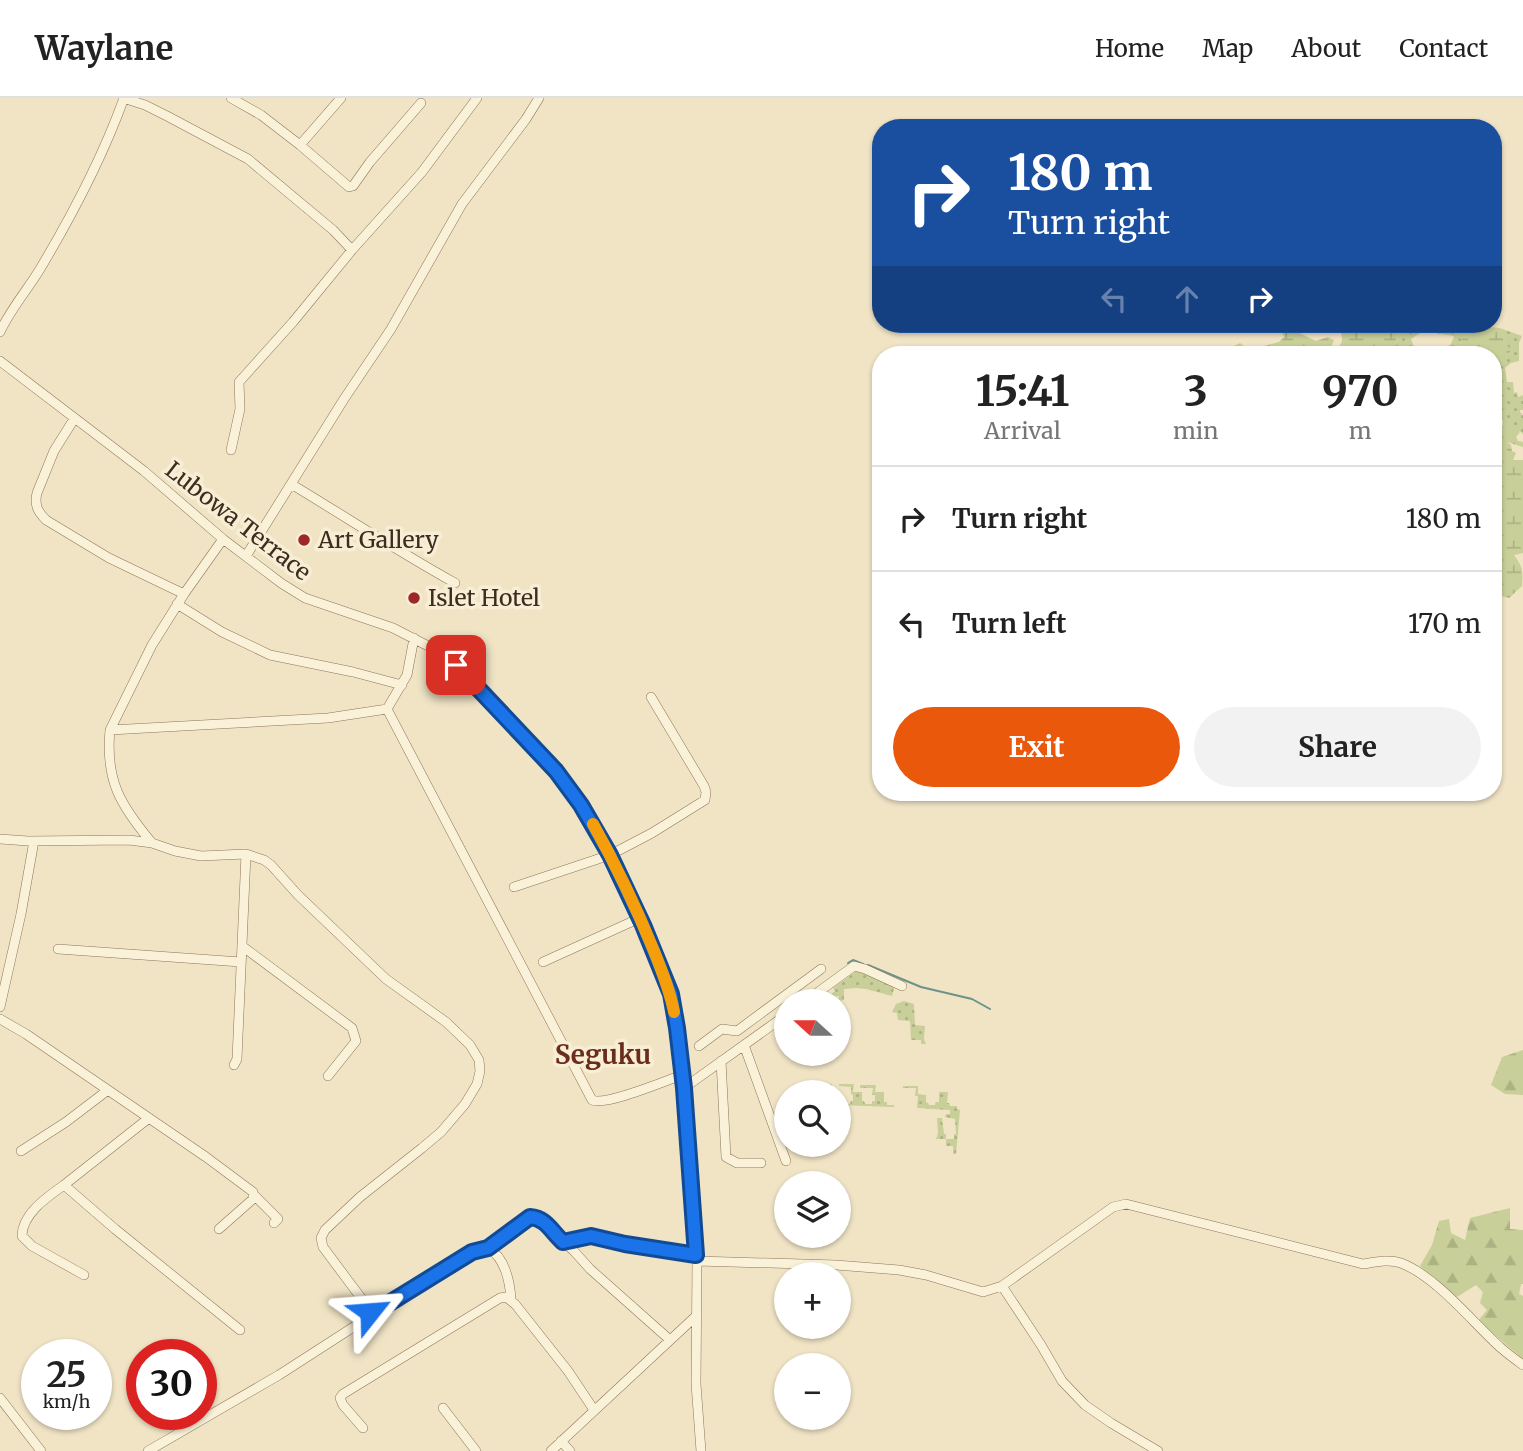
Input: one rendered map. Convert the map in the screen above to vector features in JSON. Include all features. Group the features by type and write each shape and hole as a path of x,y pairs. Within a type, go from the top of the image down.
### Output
{"street":[{"path":"0,332 89,183 124,98 145,105 248,159 333,230 352,250"},
{"path":"231,98 300,145 349,187 353,186 421,103"},
{"path":"300,145 341,98"},
{"path":"231,450 240,409 239,383 422,172 477,98"},
{"path":"246,556 391,329 462,204 539,98"},
{"name":"Lubowa Terrace","path":"0,361 144,471 223,539 281,583 305,598 393,628 434,649 456,665 571,789 610,855 640,918 671,994 684,1088 697,1258 696,1384 701,1451"},
{"path":"74,419 54,451 37,493 35,500 40,514 109,558 184,594"},
{"path":"291,484 455,583"},
{"path":"152,844 127,811 112,780 110,730 152,645 223,539"},
{"path":"177,604 222,632 270,655 402,685"},
{"path":"110,730 328,718 387,709 407,675 414,638"},
{"path":"514,887 610,855 705,800 704,786 651,697"},
{"path":"387,709 592,1100 598,1102 621,1097 682,1075"},
{"path":"0,839 129,840 201,856 246,854 264,860 386,979 454,1029 470,1045 477,1055 480,1071 477,1084 465,1104 422,1148 360,1197 325,1230 321,1238 323,1247 370,1310 370,1315"},
{"path":"0,1007 21,914 33,841"},
{"path":"234,1065 237,1059 246,854"},
{"path":"543,962 640,918"},
{"path":"242,946 352,1028 356,1041 328,1076"},
{"path":"58,949 241,962"},
{"path":"822,989 854,966 902,986"},
{"path":"699,1046 722,1029 737,1031 821,969"},
{"path":"0,1019 26,1034 250,1189 278,1219 274,1223"},
{"path":"684,1088 774,1023"},
{"path":"737,1031 745,1044 786,1161"},
{"path":"721,1061 726,1157 737,1163 761,1163"},
{"path":"21,1151 108,1090"},
{"path":"84,1275 32,1246 22,1236 22,1228 48,1196 149,1118"},
{"path":"64,1185 240,1330"},
{"path":"219,1229 239,1213 254,1195"},
{"path":"563,1242 591,1236 697,1258 899,1270 983,1292 1002,1286 1113,1207 1121,1204 1132,1205 1363,1264 1391,1261 1402,1264 1428,1279 1503,1350 1523,1365"},
{"path":"148,1451 279,1375 472,1252 488,1248 530,1217 544,1220 590,1269 670,1340"},
{"path":"488,1248 494,1251 510,1282 511,1300"},
{"path":"1002,1286 1062,1381 1085,1405 1158,1451"},
{"path":"363,1428 343,1405 340,1398 343,1394 492,1302 506,1297 568,1371 594,1410"},
{"path":"551,1451 695,1317"},
{"path":"0,1398 41,1451"},
{"path":"443,1408 476,1451"},
{"path":"561,1441 570,1451"}],"green space":[{"path":"1502,329 1522,336 1519,343 1519,361 1505,368 1507,382 1513,382 1514,393 1517,392 1518,397 1523,395 1523,410 1520,412 1523,416 1523,434 1515,428 1502,429 1502,353 1505,343"},
{"path":"1282,333 1299,333 1316,341 1328,337 1334,340 1332,346 1264,346 1279,342 1284,337"},
{"path":"1341,333 1400,333 1394,346 1339,346"},
{"path":"1400,333 1420,333 1411,339 1414,346 1394,346"},
{"path":"1435,333 1464,333 1459,346 1448,346 1454,336"},
{"path":"1464,333 1502,333 1511,350 1502,362 1502,346 1459,346"},
{"path":"1515,427 1520,432 1516,437 1523,442 1523,447 1507,442 1516,453 1513,460 1523,460 1523,553 1514,555 1522,569 1522,586 1509,598 1502,596 1502,429"},
{"path":"855,972 866,972 893,984 894,989 892,996 866,989 833,988"},
{"path":"904,1001 914,1004 915,1025 925,1026 926,1044 921,1044 921,1040 911,1040 910,1021 898,1020 897,1013 892,1012 896,1004"},
{"path":"1523,1050 1523,1095 1505,1094 1491,1085 1502,1057"},
{"path":"851,1084 854,1084 853,1092 862,1092 862,1101 865,1104 872,1104 875,1095 872,1095 873,1088 860,1088 860,1085 876,1085 875,1092 884,1092 884,1102 894,1107 851,1105"},
{"path":"903,1086 918,1086 918,1094 926,1095 929,1105 939,1102 939,1092 948,1092 947,1103 960,1110 956,1154 953,1154 953,1146 946,1146 946,1139 954,1139 956,1134 955,1119 945,1117 950,1114 950,1110 917,1108 916,1088"},
{"path":"937,1118 942,1118 946,1139 936,1139"},
{"path":"1510,1208 1510,1229 1523,1230 1523,1284 1519,1294 1523,1296 1523,1359 1478,1321 1487,1310 1480,1303 1483,1292 1476,1285 1457,1297 1420,1266 1432,1245 1439,1221 1449,1219 1451,1233 1465,1240 1470,1218"}],"waterway":[{"path":"848,963 853,960 863,964"},
{"path":"868,965 921,987 972,999 990,1009"}],"slow traffic":[{"path":"593,824 643,925 671,994 674,1012"}],"place":[{"name":"Art Gallery","path":"304,540"},
{"name":"Islet Hotel","path":"414,598"}],"district":[{"name":"Seguku","path":"603,1055"}],"route":[{"path":"370,1312 370,1315 472,1252 488,1248 530,1217 544,1220 563,1242 591,1236 696,1255 677,1028 671,994 643,925 610,855 571,789 456,665"}]}
